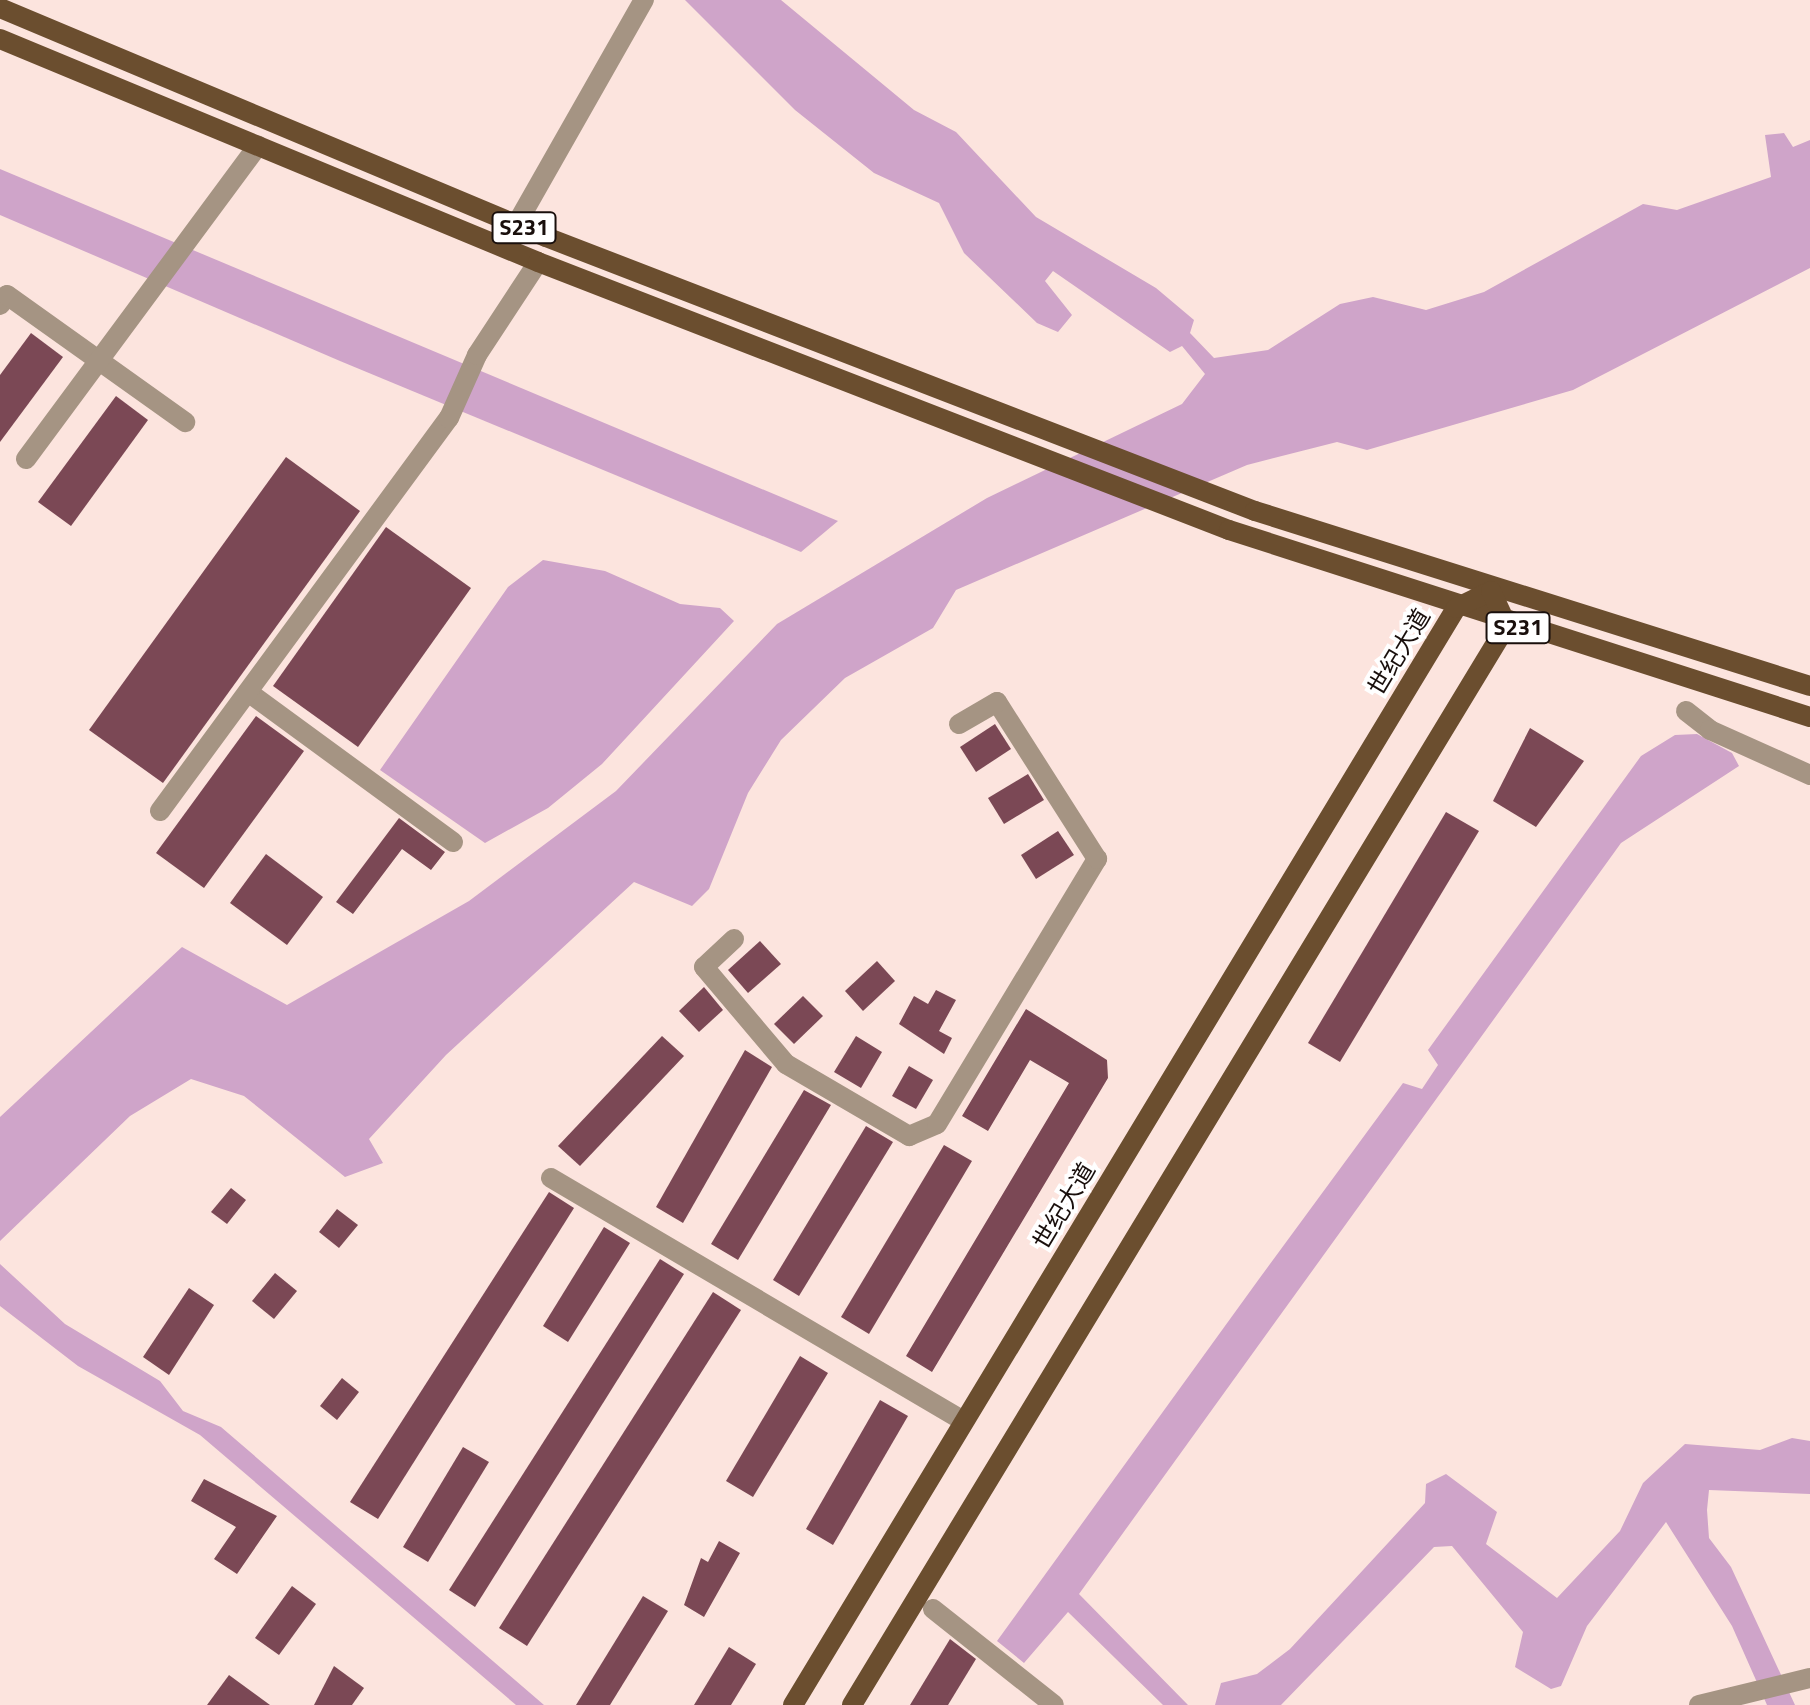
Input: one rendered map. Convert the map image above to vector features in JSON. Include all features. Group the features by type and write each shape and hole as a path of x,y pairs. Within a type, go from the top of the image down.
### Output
{"main road":[{"name":"S231","path":"0,8 516,225 1255,511 1491,591 1810,686"},
{"name":"S231","path":"0,39 538,262 1020,452 1229,530 1456,608 1810,717"},
{"name":"世纪大道","path":"793,1705 1456,608 1491,591"},
{"path":"852,1705 1507,625 1491,591"}],"street":[{"path":"516,225 644,0"},
{"path":"26,459 258,146"},
{"path":"160,811 449,418 477,355 538,262"},
{"path":"0,305 7,295 185,422"},
{"path":"248,692 453,842"},
{"path":"734,939 704,967 786,1064 909,1136 937,1124 1097,859 997,702 959,724"},
{"path":"1686,711 1710,730 1810,775"},
{"path":"551,1178 964,1421"},
{"path":"933,1609 1054,1705"},
{"path":"1699,1705 1810,1678"}],"shaded area":[{"path":"685,0 781,0 914,110 956,132 1036,217 1156,288 1194,320 1190,333 1214,358 1268,350 1340,304 1373,297 1426,310 1484,292 1643,204 1677,210 1771,177 1765,135 1784,133 1793,147 1810,140 1810,268 1573,390 1367,450 1337,442 1247,465 956,590 933,628 845,678 781,740 748,793 709,889 692,906 634,882 446,1055 369,1139 383,1163 345,1177 244,1096 191,1079 130,1116 0,1241 0,1117 182,947 287,1005 469,901 616,791 777,624 987,498 1182,404 1205,374 1182,346 1170,352 1053,271 1045,281 1072,315 1058,332 1037,323 964,253 939,203 874,173 795,110"},
{"path":"0,169 838,521 801,552 340,361 0,215"},
{"path":"543,560 605,571 680,604 720,608 734,621 602,764 548,808 485,843 380,770 508,587"},
{"path":"1697,734 1732,753 1739,766 1621,843 1079,1594 1188,1705 1163,1705 1068,1612 1024,1663 997,1641 1259,1279 1403,1083 1422,1089 1438,1065 1428,1050 1641,756 1675,735"},
{"path":"0,1264 65,1324 160,1381 183,1411 221,1427 544,1705 516,1705 200,1435 78,1366 0,1306"},
{"path":"1792,1438 1810,1441 1810,1494 1709,1490 1707,1510 1709,1538 1731,1567 1795,1705 1767,1705 1732,1626 1666,1522 1587,1626 1561,1686 1551,1689 1515,1667 1523,1632 1452,1546 1434,1547 1281,1705 1215,1705 1221,1683 1257,1674 1290,1649 1425,1503 1426,1484 1446,1474 1497,1512 1486,1544 1557,1598 1620,1531 1643,1483 1685,1444 1760,1450"}],"building":[{"path":"31,333 63,357 0,442 0,375"},
{"path":"116,396 148,420 71,526 38,502"},
{"path":"286,457 360,511 163,783 89,730"},
{"path":"386,527 471,588 358,747 273,686"},
{"path":"256,716 304,751 204,888 156,853"},
{"path":"995,724 1011,749 976,772 960,747"},
{"path":"1530,728 1584,761 1536,827 1493,801"},
{"path":"1028,774 1044,800 1004,824 988,798"},
{"path":"1446,812 1479,831 1340,1062 1308,1043"},
{"path":"399,818 445,852 431,870 402,849 353,914 336,902"},
{"path":"1058,831 1074,855 1036,879 1021,855"},
{"path":"266,854 323,897 287,945 230,903"},
{"path":"760,941 781,964 748,993 728,970"},
{"path":"877,961 895,981 863,1011 845,991"},
{"path":"704,987 723,1010 699,1032 679,1011"},
{"path":"936,990 956,1000 939,1031 952,1038 944,1054 899,1024 914,996 928,1004"},
{"path":"803,996 823,1016 794,1044 774,1024"},
{"path":"1026,1009 1107,1060 1108,1078 932,1372 906,1356 1069,1083 1030,1060 988,1131 962,1116"},
{"path":"662,1036 684,1056 580,1166 558,1146"},
{"path":"856,1036 882,1052 861,1088 834,1072"},
{"path":"745,1050 772,1067 683,1223 656,1207"},
{"path":"909,1066 933,1080 916,1109 892,1096"},
{"path":"804,1090 831,1105 738,1260 711,1244"},
{"path":"866,1126 893,1142 799,1296 773,1280"},
{"path":"944,1145 972,1161 869,1334 841,1317"},
{"path":"231,1188 246,1200 227,1224 211,1212"},
{"path":"549,1192 574,1208 378,1519 350,1502"},
{"path":"337,1209 358,1225 339,1248 319,1232"},
{"path":"604,1227 630,1243 568,1342 543,1326"},
{"path":"660,1259 684,1274 475,1607 449,1590"},
{"path":"275,1273 297,1291 274,1319 252,1301"},
{"path":"189,1288 214,1305 169,1375 143,1357"},
{"path":"713,1292 741,1310 527,1646 499,1628"},
{"path":"800,1356 828,1373 753,1497 726,1481"},
{"path":"342,1378 359,1392 337,1420 320,1406"},
{"path":"880,1400 908,1416 833,1545 806,1529"},
{"path":"463,1447 489,1462 428,1562 403,1547"},
{"path":"204,1479 277,1516 237,1574 214,1559 236,1527 191,1501"},
{"path":"719,1541 740,1553 704,1617 684,1605 701,1558 708,1562"},
{"path":"292,1586 316,1604 279,1655 255,1638"},
{"path":"643,1596 668,1611 610,1705 576,1705"},
{"path":"950,1639 976,1659 948,1705 910,1705"},
{"path":"729,1647 756,1664 731,1705 694,1705"},
{"path":"334,1666 364,1688 352,1705 314,1705"},
{"path":"229,1675 270,1705 207,1705"}]}
